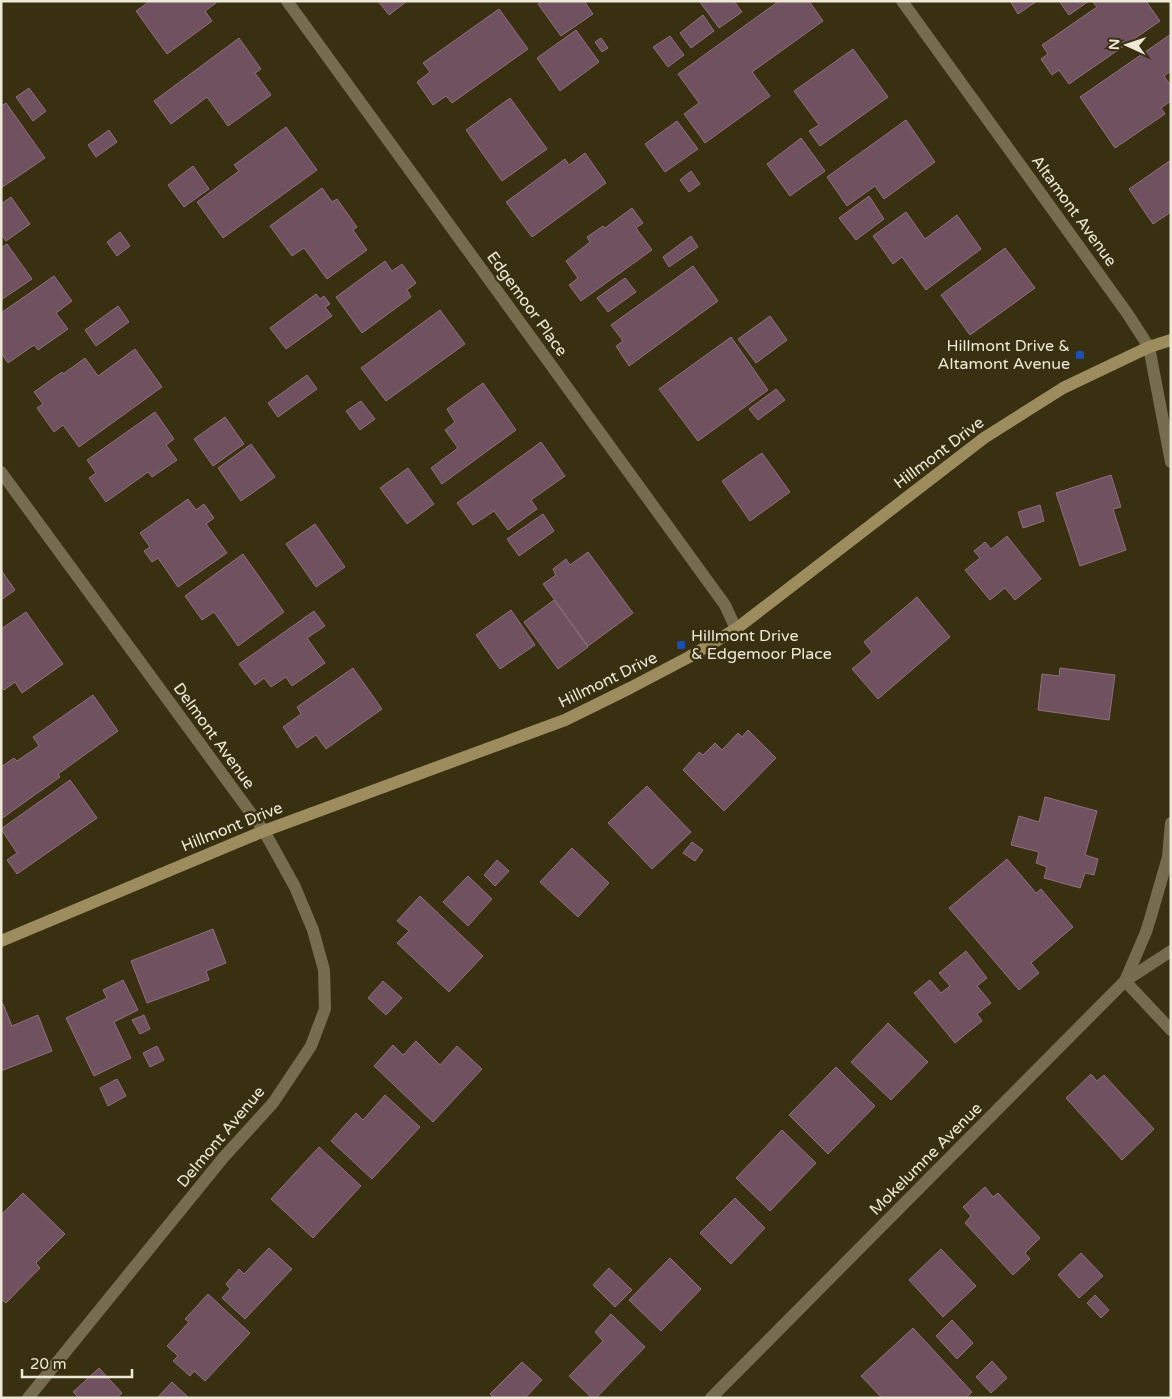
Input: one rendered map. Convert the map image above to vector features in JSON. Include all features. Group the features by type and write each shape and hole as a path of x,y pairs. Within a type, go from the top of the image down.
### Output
{"street":[{"name":"Edgemoor Place","path":"288,1 725,605 736,629"},
{"name":"Altamont Avenue","path":"902,1 1127,313 1149,347 1171,462"},
{"name":"Hillmont Drive","path":"1,941 264,831 565,720 630,688 736,629 984,438 1063,388 1149,347 1171,340"},
{"name":"Delmont Avenue","path":"1,472 264,831 295,887 313,930 324,970 325,1009 311,1046 273,1103 223,1158 28,1398"},
{"path":"1171,823 1168,857 1151,916 1125,981 1171,1030"},
{"name":"Mokelumne Avenue","path":"711,1398 1125,981 1171,951"}],"building":[{"path":"150,1 216,1 216,3 205,11 212,21 167,54 136,11"},
{"path":"378,1 407,1 389,15"},
{"path":"542,1 584,1 593,14 561,36 538,4"},
{"path":"734,1 742,12 719,28 700,2"},
{"path":"779,1 809,1 823,21 752,72 770,96 705,143 684,114 699,103 678,74"},
{"path":"1010,1 1037,1 1018,14"},
{"path":"1059,1 1089,1 1069,15"},
{"path":"1092,1 1146,1 1160,21 1069,84 1059,70 1052,75 1041,59 1048,54 1042,45 1097,7"},
{"path":"499,9 528,49 452,103 446,96 433,105 417,82 430,72 423,63"},
{"path":"703,15 714,31 691,48 680,33"},
{"path":"576,30 599,62 560,91 537,58"},
{"path":"1171,34 1171,71 1164,76 1171,86 1171,101 1161,108 1165,114 1115,148 1080,97"},
{"path":"670,36 684,55 668,67 653,47"},
{"path":"239,38 261,69 255,73 271,95 228,126 207,97 171,124 154,101"},
{"path":"601,38 608,48 602,52 595,42"},
{"path":"853,49 888,97 820,146 809,131 819,125 794,91"},
{"path":"29,88 46,111 33,121 16,97"},
{"path":"510,98 547,149 502,181 466,130"},
{"path":"6,103 45,158 1,188 1,106"},
{"path":"906,120 935,162 884,199 875,186 847,206 827,177"},
{"path":"677,121 698,149 665,172 645,144"},
{"path":"286,127 317,170 223,238 197,202 239,171 234,165"},
{"path":"109,130 117,142 96,157 88,145"},
{"path":"801,138 825,171 790,196 767,164"},
{"path":"585,153 606,183 532,237 506,202 565,159 569,165"},
{"path":"1171,160 1171,212 1153,224 1129,189"},
{"path":"193,166 209,189 184,207 168,185"},
{"path":"691,171 700,184 689,192 680,180"},
{"path":"322,188 332,202 337,199 357,227 353,230 367,250 327,279 304,248 292,256 270,226"},
{"path":"869,196 884,219 856,240 839,218"},
{"path":"11,197 30,224 6,241 1,234 1,204"},
{"path":"632,208 643,223 636,228 652,250 581,301 569,285 578,278 566,261 590,242 587,237 603,226 605,228"},
{"path":"906,212 925,239 957,215 981,249 926,290 902,257 893,264 873,236"},
{"path":"120,232 130,246 117,256 107,242"},
{"path":"691,236 698,247 669,267 663,257"},
{"path":"7,244 32,279 1,300 1,248"},
{"path":"1005,248 1035,288 970,335 941,295"},
{"path":"385,261 392,271 402,264 416,283 407,290 411,297 362,333 336,297"},
{"path":"693,266 718,301 629,366 616,346 623,341 611,325"},
{"path":"54,276 72,301 56,313 68,329 38,350 34,345 8,363 1,353 1,313"},
{"path":"625,278 636,292 608,312 597,298"},
{"path":"316,294 320,299 324,296 330,304 325,307 332,316 286,349 270,328"},
{"path":"118,306 129,322 96,346 85,330"},
{"path":"440,310 465,344 386,401 361,368"},
{"path":"770,316 787,340 756,363 738,339"},
{"path":"731,337 768,390 698,441 659,389"},
{"path":"135,349 162,387 79,447 63,425 54,432 37,408 43,404 34,392 85,358 98,376"},
{"path":"307,375 317,389 278,417 268,403"},
{"path":"483,383 516,430 442,484 431,468 458,448 445,430 455,422 447,409"},
{"path":"776,389 785,400 758,420 749,409"},
{"path":"361,401 375,419 360,430 346,411"},
{"path":"155,412 174,439 166,445 177,460 152,477 148,472 106,502 89,478 96,473 87,460"},
{"path":"225,417 244,444 213,466 194,439"},
{"path":"541,442 565,476 531,500 537,509 508,530 494,511 473,525 457,503"},
{"path":"251,444 275,477 241,501 218,468"},
{"path":"762,453 790,492 750,521 722,481"},
{"path":"408,468 434,504 407,524 380,488"},
{"path":"1111,475 1121,507 1113,509 1126,550 1080,566 1056,493"},
{"path":"188,499 196,510 204,504 214,518 206,524 227,553 178,587 158,558 152,562 144,551 150,547 140,533"},
{"path":"1040,505 1044,521 1023,528 1018,512"},
{"path":"543,514 554,531 519,556 507,539"},
{"path":"315,524 345,567 316,587 286,544"},
{"path":"1007,536 1041,579 1015,600 1005,588 990,600 965,570 980,558 974,551 985,542 991,549"},
{"path":"588,552 633,613 588,646 543,584 556,575 553,569 566,559 570,565"},
{"path":"243,554 284,612 238,646 214,612 202,620 185,596"},
{"path":"1,570 15,590 1,600"},
{"path":"917,597 950,637 878,699 852,669 872,652 864,642"},
{"path":"554,600 588,647 558,669 524,622"},
{"path":"511,610 535,645 500,669 476,635"},
{"path":"314,611 325,626 307,638 325,663 292,686 286,677 271,687 264,678 255,685 239,664"},
{"path":"26,612 63,664 22,693 15,682 4,690 1,686 1,629"},
{"path":"353,668 382,709 326,749 316,735 297,748 283,727 301,714 297,707"},
{"path":"1060,668 1115,675 1109,720 1038,710 1042,674 1059,676"},
{"path":"93,695 118,731 58,774 60,777 1,819 1,767 14,758 17,761 39,746 33,737"},
{"path":"748,730 776,758 724,811 683,770 699,752 703,755 715,743 722,750 738,733 742,737"},
{"path":"70,780 97,818 17,874 7,860 17,853 1,829"},
{"path":"647,786 691,832 652,869 608,823"},
{"path":"1045,797 1097,811 1085,855 1098,859 1094,875 1085,873 1080,888 1044,878 1047,867 1036,863 1039,852 1011,845 1019,816 1039,822"},
{"path":"692,842 703,850 695,861 683,853"},
{"path":"572,848 609,883 578,917 540,882"},
{"path":"1007,859 1036,893 1041,889 1073,927 1031,963 1039,973 1019,990 949,908"},
{"path":"497,860 509,871 495,886 484,875"},
{"path":"468,876 492,899 468,926 443,902"},
{"path":"420,896 483,956 449,992 397,943 409,931 397,921"},
{"path":"213,929 226,963 206,971 209,980 147,1003 131,961"},
{"path":"966,951 987,978 977,986 991,1003 977,1014 982,1021 955,1043 914,993 930,980 941,993 950,986 939,973"},
{"path":"123,980 138,1010 114,1022 131,1058 94,1076 66,1018 107,998 103,990"},
{"path":"383,981 402,998 386,1015 368,998"},
{"path":"1,1004 3,1004 12,1026 38,1015 52,1051 1,1071"},
{"path":"144,1015 150,1029 140,1034 132,1020"},
{"path":"888,1023 928,1062 891,1100 851,1062"},
{"path":"416,1041 440,1065 457,1046 482,1069 433,1122 374,1066 393,1045 403,1055"},
{"path":"157,1046 164,1060 150,1067 143,1053"},
{"path":"836,1067 875,1106 828,1154 789,1115"},
{"path":"1091,1074 1097,1081 1104,1075 1154,1129 1122,1160 1066,1098"},
{"path":"117,1079 126,1096 108,1106 100,1088"},
{"path":"385,1095 420,1127 372,1179 331,1141 356,1113 363,1120"},
{"path":"782,1130 816,1163 770,1211 736,1178"},
{"path":"319,1147 361,1186 313,1238 271,1199"},
{"path":"985,1187 993,1197 998,1193 1040,1238 1025,1253 1030,1259 1013,1275 965,1223 971,1216 963,1207"},
{"path":"23,1193 65,1234 36,1263 40,1268 6,1303 1,1299 1,1215"},
{"path":"735,1198 765,1228 731,1264 700,1233"},
{"path":"269,1248 292,1269 245,1319 222,1298 230,1289 226,1284 239,1269 244,1274"},
{"path":"941,1249 976,1286 943,1317 909,1280"},
{"path":"1081,1253 1103,1276 1079,1298 1058,1275"},
{"path":"670,1258 701,1289 661,1331 629,1300"},
{"path":"609,1268 632,1290 615,1307 593,1285"},
{"path":"208,1294 250,1333 205,1381 194,1371 190,1376 173,1361 178,1356 167,1346 189,1322 185,1319"},
{"path":"1095,1295 1109,1310 1101,1318 1087,1303"},
{"path":"611,1314 645,1347 596,1398 592,1398 569,1376 603,1341 595,1332"},
{"path":"952,1320 973,1343 957,1359 936,1336"},
{"path":"913,1328 972,1392 966,1398 882,1398 861,1376"},
{"path":"992,1361 1007,1378 991,1393 976,1377"},
{"path":"522,1362 542,1380 525,1398 494,1398 490,1394"},
{"path":"99,1368 122,1393 117,1398 79,1398 73,1392"},
{"path":"172,1382 189,1398 157,1398"}],"place":[{"name":"Hillmont Drive & Altamont Avenue","path":"1080,355"},
{"name":"Hillmont Drive & Edgemoor Place","path":"681,645"}]}
